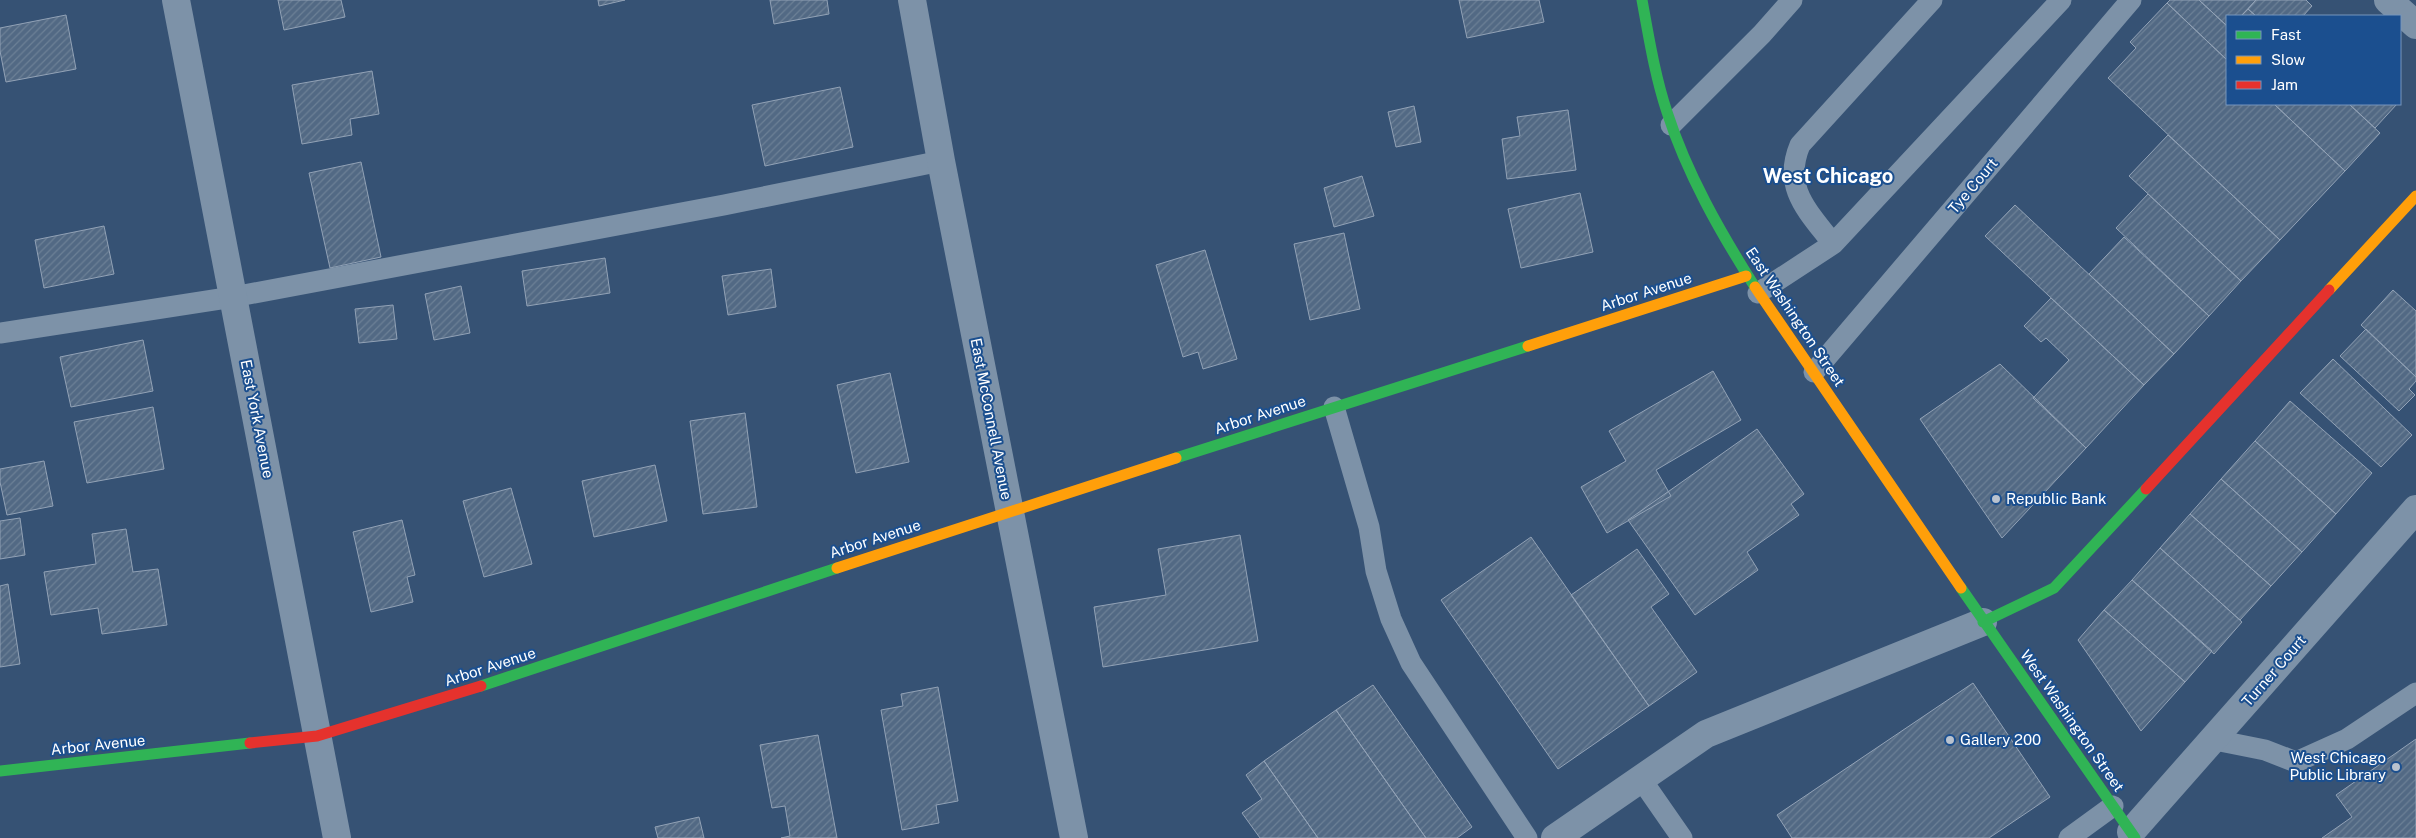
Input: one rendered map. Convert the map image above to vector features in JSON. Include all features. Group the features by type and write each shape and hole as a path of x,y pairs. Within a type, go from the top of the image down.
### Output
{"street":[{"name":"East York Avenue","path":"176,0 337,838"},
{"name":"East McConnell Avenue","path":"912,0 941,161 1074,838"},
{"name":"East Washington Street","path":"1642,0 1656,71 1671,125 1705,204 1746,276 1814,372 1984,622"},
{"path":"2388,0 2416,26"},
{"path":"1562,836 1706,734 1984,622 2054,588 2416,196"},
{"name":"Arbor Avenue","path":"0,771 317,736 420,706 1009,510 1746,276"},
{"name":"Turner Court","path":"2133,835 2416,509"},
{"name":"West Washington Street","path":"1984,622 2133,835"}],"lane":[{"path":"1671,125 1762,34 1792,0"},
{"path":"1833,244 1804,205 1796,190 1793,173 1794,159 1800,145 1932,0"},
{"path":"1758,293 1833,244 2061,0"},
{"name":"Tye Court","path":"1814,372 2131,0"},
{"path":"0,333 233,297 724,205 941,161"},
{"path":"1334,407 1369,527 1376,571 1391,619 1411,663 1527,838"},
{"path":"2214,740 2265,750 2296,762 2347,739 2416,693"},
{"path":"1641,779 1682,838"},
{"path":"2068,838 2112,806"}],"building":[{"path":"278,0 341,0 345,17 284,30"},
{"path":"598,0 625,0 599,6"},
{"path":"770,0 827,0 829,14 774,24"},
{"path":"1459,0 1539,0 1544,22 1467,38"},
{"path":"2170,0 2199,0 2226,25 2226,59 2167,3"},
{"path":"2199,0 2256,0 2242,15 2226,15 2226,25"},
{"path":"2256,0 2306,0 2312,6 2304,15 2255,15 2248,9"},
{"path":"2167,3 2226,59 2226,105 2275,105 2345,171 2280,240 2108,78 2136,48 2130,42"},
{"path":"2248,9 2255,15 2242,15"},
{"path":"66,15 76,69 6,82 0,51 0,28"},
{"path":"372,71 379,114 350,119 352,135 302,144 292,85"},
{"path":"840,87 853,147 765,166 752,105"},
{"path":"2275,105 2350,105 2380,133 2345,171"},
{"path":"2350,105 2396,105 2375,128"},
{"path":"1414,106 1421,142 1396,147 1388,112"},
{"path":"1568,110 1576,170 1507,179 1502,139 1520,136 1517,117"},
{"path":"2168,135 2280,240 2241,281 2129,176"},
{"path":"361,162 381,257 330,268 309,173"},
{"path":"1362,176 1374,216 1334,227 1324,188"},
{"path":"1580,193 1593,252 1521,268 1508,209"},
{"path":"2148,194 2241,281 2209,316 2116,228"},
{"path":"2015,205 2174,354 2144,385 1985,236"},
{"path":"104,226 114,274 44,288 35,240"},
{"path":"1344,233 1360,309 1310,320 1294,244"},
{"path":"2124,237 2209,316 2174,354 2089,274"},
{"path":"1205,250 1237,359 1203,369 1198,352 1183,357 1156,265"},
{"path":"605,258 610,293 527,306 522,271"},
{"path":"771,269 776,307 728,315 722,276"},
{"path":"461,286 470,333 434,340 425,294"},
{"path":"2393,290 2416,311 2416,377 2361,325"},
{"path":"2051,298 2144,385 2086,448 2033,398 2069,360 2046,338 2041,342 2024,326"},
{"path":"393,305 397,339 359,343 355,309"},
{"path":"2366,329 2416,377 2416,381 2409,389 2415,395 2399,411 2340,356"},
{"path":"143,340 153,391 71,407 60,357"},
{"path":"2333,359 2412,435 2381,467 2300,393"},
{"path":"2000,364 2086,448 2002,538 1920,419"},
{"path":"1713,371 1741,420 1656,470 1671,496 1607,533 1581,487 1626,461 1609,431"},
{"path":"890,373 909,462 856,473 837,385"},
{"path":"2290,401 2372,473 2336,514 2255,441"},
{"path":"153,407 164,469 87,483 74,422"},
{"path":"745,413 757,507 703,514 690,421"},
{"path":"1757,429 1804,494 1791,504 1799,515 1747,552 1758,570 1695,615 1628,520"},
{"path":"2255,441 2336,514 2302,552 2221,479"},
{"path":"44,461 53,506 7,515 0,482 0,469"},
{"path":"655,465 667,521 594,537 582,481"},
{"path":"2221,479 2302,552 2271,586 2190,514"},
{"path":"511,488 532,564 484,577 463,501"},
{"path":"2190,514 2271,586 2240,620 2160,548"},
{"path":"20,518 25,555 0,559 0,521"},
{"path":"402,520 415,575 407,577 413,602 371,612 353,532"},
{"path":"126,529 133,572 158,569 167,625 102,634 98,608 51,615 44,572 96,564 92,534"},
{"path":"1240,535 1258,641 1103,667 1094,607 1166,595 1158,549"},
{"path":"1531,537 1649,706 1558,769 1441,600"},
{"path":"2160,548 2242,622 2214,654 2132,580"},
{"path":"1637,549 1669,594 1651,607 1697,672 1649,706 1571,595"},
{"path":"2132,580 2212,651 2185,682 2104,610"},
{"path":"8,584 20,664 0,667 0,586"},
{"path":"2104,610 2185,682 2141,731 2078,640"},
{"name":"Gallery 200","path":"1973,683 2050,797 1989,838 1792,838 1777,815"},
{"path":"1373,685 1472,827 1457,838 1426,838 1336,710"},
{"path":"938,687 958,801 936,805 939,823 902,830 881,710 903,706 901,694"},
{"path":"1336,710 1426,838 1318,838 1264,761"},
{"path":"818,735 837,838 781,838 790,836 785,806 772,808 760,745"},
{"name":"West Chicago Public Library","path":"2416,739 2416,838 2322,838 2352,817 2336,795"},
{"path":"1264,761 1318,838 1260,838 1242,813 1262,799 1246,775"},
{"path":"699,817 704,838 658,838 655,827"}],"traffic: fast":[{"path":"1642,0 1659,85 1684,158 1705,202 1755,287"},
{"path":"1176,458 1528,346"},
{"path":"1983,622 2054,588 2146,489"},
{"path":"481,686 837,568"},
{"path":"1961,588 2135,838"},
{"path":"0,771 250,743"}],"traffic: slow":[{"path":"2329,290 2416,196"},
{"path":"1528,346 1746,276"},
{"path":"1755,287 1961,588"},
{"path":"837,568 1176,458"}],"traffic: jam":[{"path":"2146,489 2329,290"},
{"path":"250,743 317,736 481,686"}],"place":[{"name":"Republic Bank","path":"1996,499"},
{"name":"Gallery 200","path":"1950,740"},
{"name":"West Chicago Public Library","path":"2396,767"}],"district":[{"name":"West Chicago","path":"1828,176"}]}
